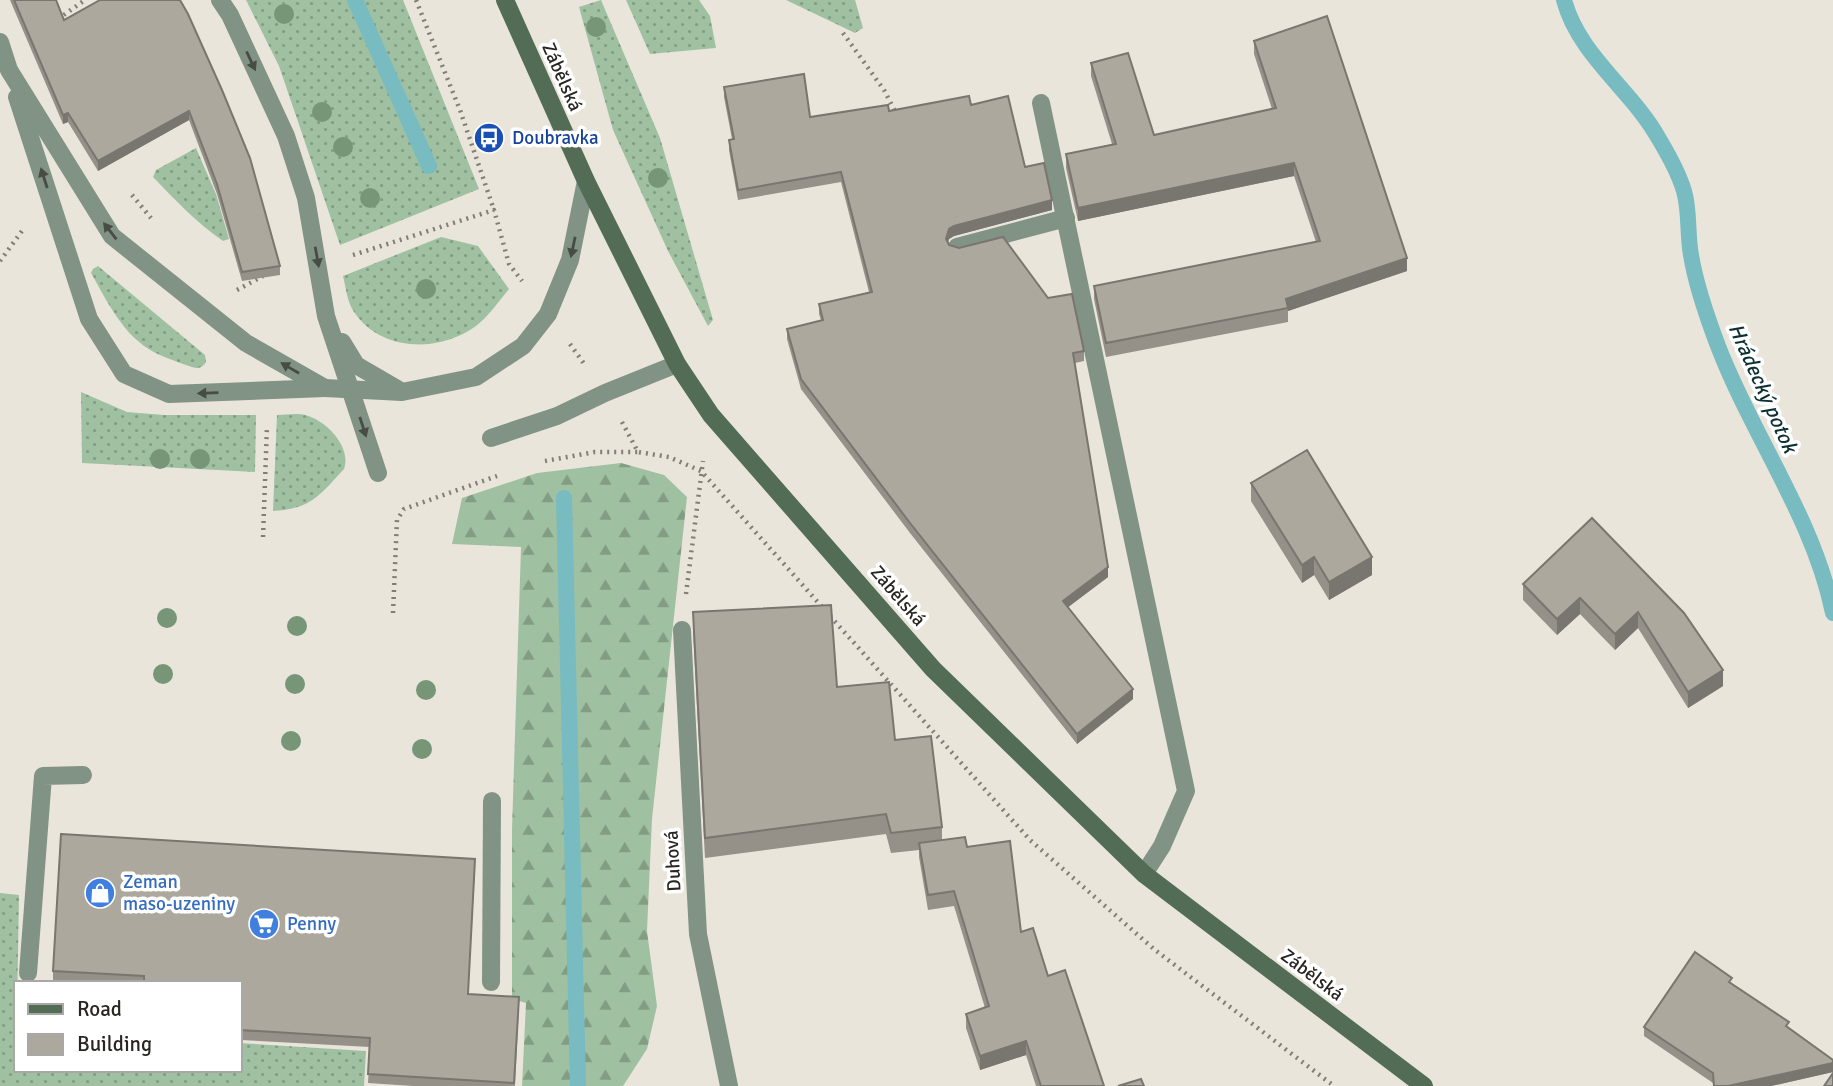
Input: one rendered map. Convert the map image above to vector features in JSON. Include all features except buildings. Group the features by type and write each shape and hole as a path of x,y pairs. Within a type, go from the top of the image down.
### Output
{"main road":[{"name":"Zábělská","path":"505,0 586,181 677,364 711,415 933,668 1144,874 1424,1086"}],"street":[{"path":"220,0 230,15 286,136 306,198 326,316 378,473"},
{"path":"0,42 89,318 124,374 169,394 325,388 402,392 477,377 523,346 548,314 570,260 586,181"},
{"path":"9,70 111,236 246,343 325,388"},
{"path":"1041,103 1186,791 1162,846 1144,874"},
{"path":"957,247 1066,218"},
{"path":"326,316 356,365 402,392"},
{"path":"491,438 557,416 677,364"},
{"name":"Duhová","path":"682,631 698,934 729,1086"},
{"path":"29,973 43,776 83,775"},
{"path":"491,982 492,801"}],"path":[{"path":"48,25 85,0"},
{"path":"416,0 460,110 509,264 605,393 638,452"},
{"path":"843,33 884,90 901,122"},
{"path":"130,193 155,222"},
{"path":"236,291 267,274 319,266 494,210"},
{"path":"263,537 269,391"},
{"path":"682,631 701,471 711,415"},
{"path":"537,463 595,452 638,452 669,457 701,471 1030,840 1155,950 1334,1086"},
{"path":"393,613 397,520 404,509 502,474"}],"green space":[{"path":"246,0 403,0 479,189 340,245 279,66"},
{"path":"601,0 660,138 713,320 708,326 668,251 613,130 579,7"},
{"path":"626,0 699,0 710,16 716,48 650,54"},
{"path":"786,0 855,0 863,28 855,33"},
{"path":"196,148 216,194 229,239 223,241 195,219 153,177 156,170"},
{"path":"441,237 478,246 509,289 490,313 461,335 428,344 395,341 379,335 365,325 352,308 343,276"},
{"path":"98,266 205,355 204,365 196,368 183,364 154,352 138,341 118,318 91,273"},
{"path":"81,392 127,412 164,415 256,415 255,472 82,463"},
{"path":"302,414 321,422 341,444 345,461 344,469 314,499 297,507 273,511 277,415"},
{"path":"621,463 664,475 687,497 652,819 647,931 657,1006 647,1049 623,1086 522,1086 526,1003 512,999 512,829 521,547 452,544 462,498 537,473"},
{"path":"0,893 19,895 18,981 14,981 14,1072 242,1072 242,1043 366,1051 364,1086 0,1086"}],"waterway":[{"path":"355,0 429,166"},
{"name":"Hrádecký potok","path":"1564,0 1581,38 1648,121 1679,178 1686,199 1693,267 1710,324 1732,379 1812,544 1833,613"},
{"path":"564,498 578,1086"}],"place":[{"name":"Doubravka","path":"489,138"},
{"name":"Zeman maso-uzeniny","path":"100,893"},
{"name":"Penny","path":"264,924"}]}
